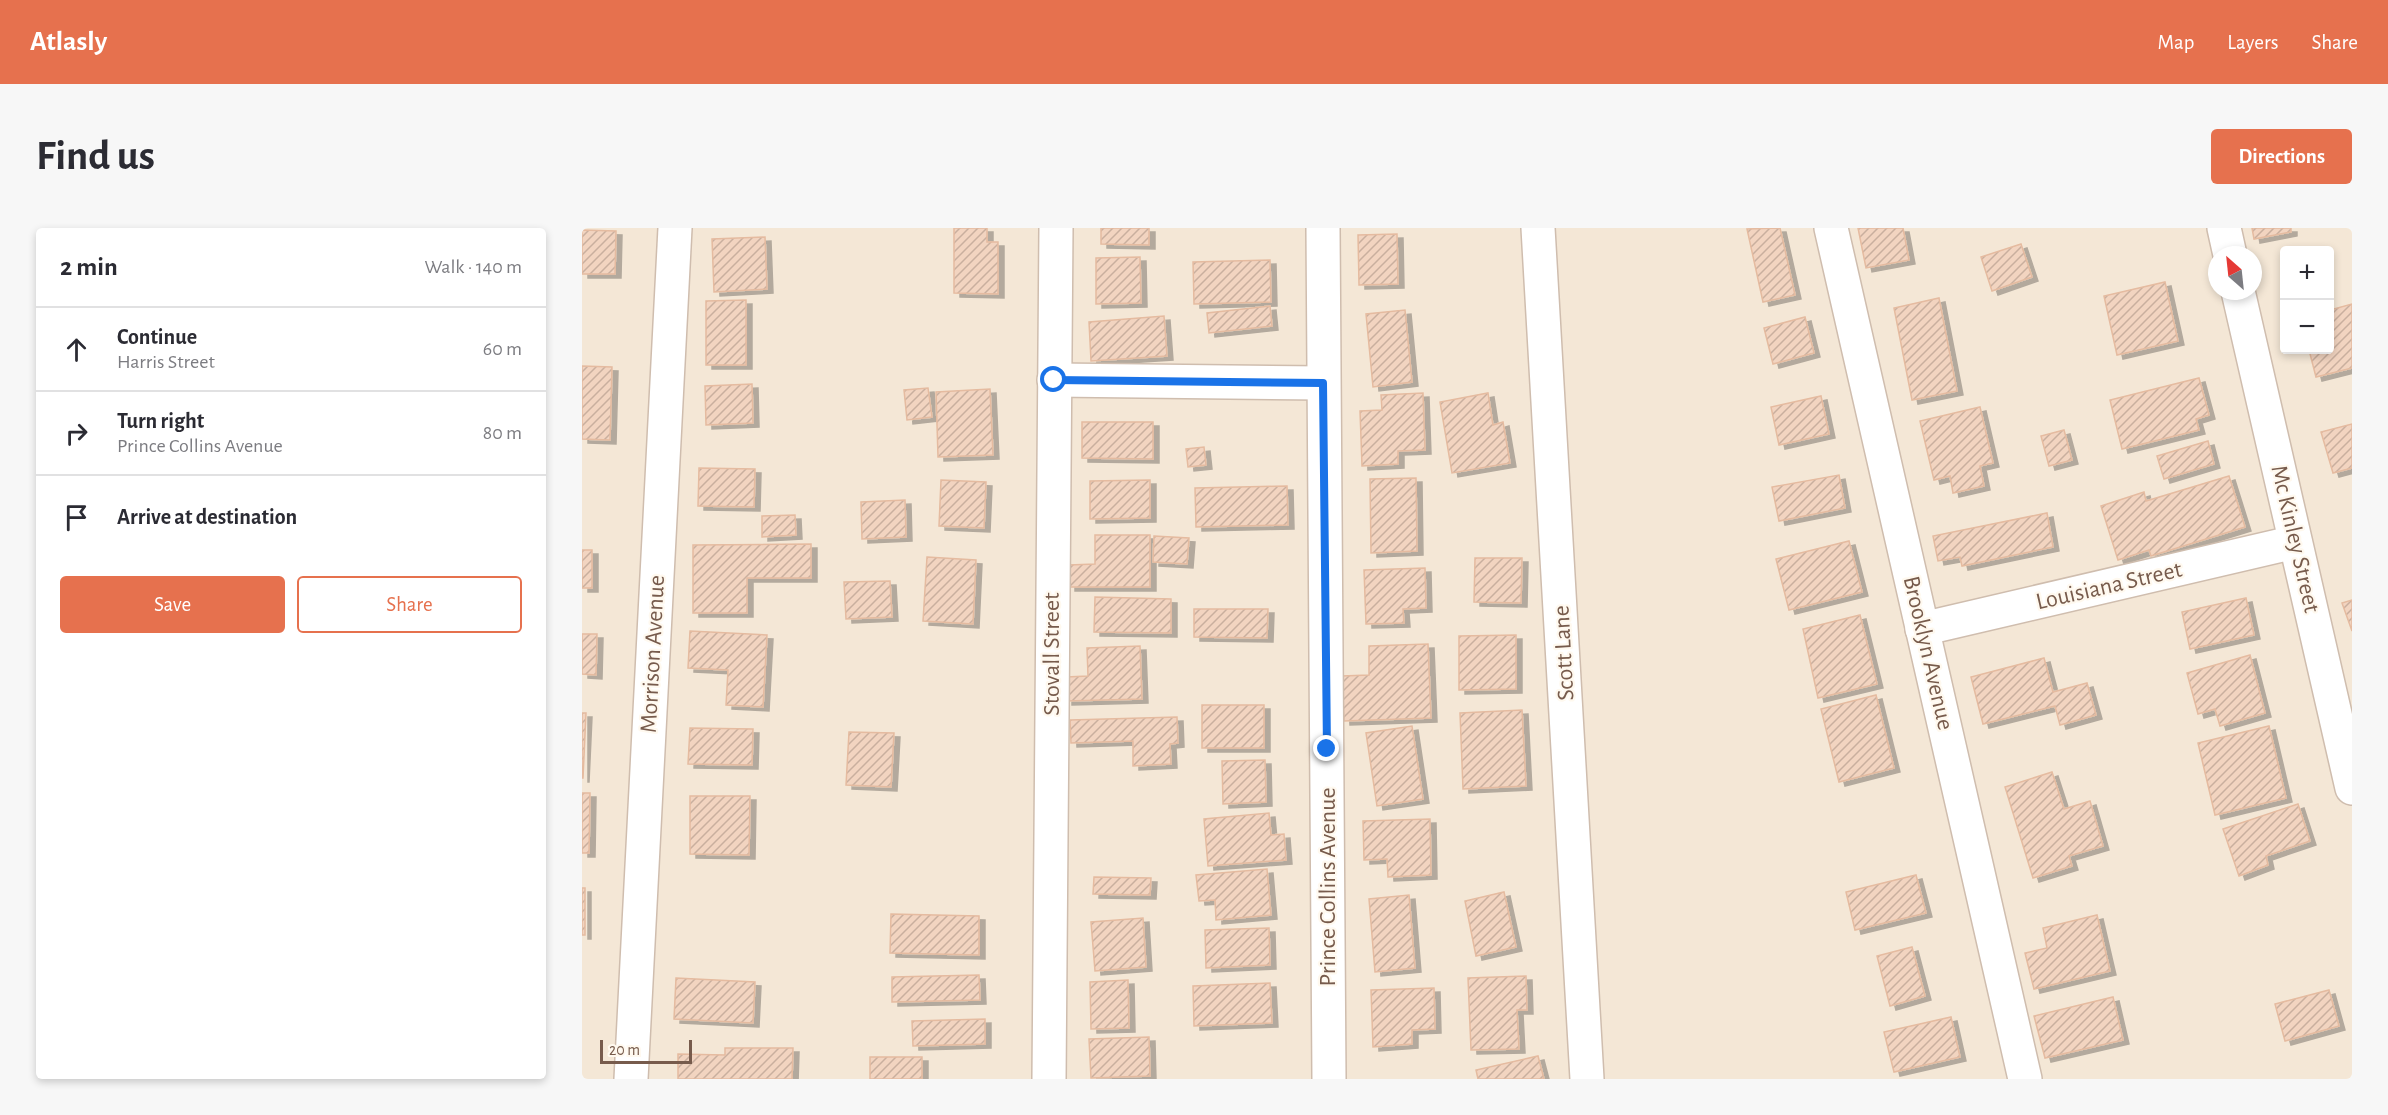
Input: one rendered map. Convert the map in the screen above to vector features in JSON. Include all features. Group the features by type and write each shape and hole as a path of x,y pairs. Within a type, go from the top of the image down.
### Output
{"street":[{"name":"Morrison Avenue","path":"631,1079 675,228"},
{"name":"Stovall Street","path":"1048,1079 1056,228"},
{"name":"Prince Collins Avenue","path":"1323,228 1329,1079"},
{"name":"Scott Lane","path":"1538,228 1587,1079"},
{"name":"Brooklyn Avenue","path":"1831,228 2025,1079"},
{"path":"2224,228 2228,246"},
{"name":"Mc Kinley Street","path":"2240,300 2352,788"},
{"path":"1054,380 1323,383"},
{"name":"Louisiana Street","path":"1922,629 2295,542"}],"shaded area":[{"path":"582,228 2352,228 2352,1079 582,1079"}],"building":[{"path":"954,228 987,228 987,242 998,242 998,294 954,293"},
{"path":"1101,228 1149,228 1149,245 1101,244"},
{"path":"1780,228 1795,295 1763,302 1747,229"},
{"path":"1858,228 1903,228 1909,260 1866,268"},
{"path":"2252,228 2291,228 2291,232 2254,239"},
{"path":"582,230 616,231 615,274 582,274"},
{"path":"1397,234 1398,284 1359,285 1358,235"},
{"path":"765,237 767,289 714,292 712,239"},
{"path":"2021,244 2032,277 1992,291 1981,257"},
{"path":"1140,257 1141,303 1096,304 1096,258"},
{"path":"1270,260 1271,302 1194,304 1193,262"},
{"path":"2165,282 2178,341 2117,355 2104,296"},
{"path":"1939,298 1957,391 1912,400 1894,308"},
{"path":"746,300 746,365 706,365 706,301"},
{"path":"2352,304 2352,368 2316,377 2310,354 2334,354 2334,309"},
{"path":"1270,306 1272,326 1209,333 1207,313"},
{"path":"1405,310 1412,382 1373,387 1366,314"},
{"path":"1164,316 1167,356 1091,361 1089,322"},
{"path":"1805,317 1814,353 1773,364 1764,328"},
{"path":"582,366 612,367 610,440 582,439"},
{"path":"2199,378 2209,415 2196,419 2199,430 2122,449 2110,400"},
{"path":"752,384 753,423 706,425 705,386"},
{"path":"928,388 932,417 907,420 904,390"},
{"path":"990,389 993,455 938,457 936,392"},
{"path":"1423,393 1425,450 1398,451 1398,464 1362,466 1360,411 1382,410 1381,395"},
{"path":"1488,393 1493,425 1503,422 1510,463 1452,473 1440,402"},
{"path":"1821,396 1829,434 1779,445 1771,407"},
{"path":"1980,407 1993,463 1980,466 1984,486 1953,493 1950,476 1934,480 1920,421"},
{"path":"1082,422 1153,422 1153,459 1082,458"},
{"path":"2352,424 2352,468 2333,473 2321,432"},
{"path":"2064,430 2072,460 2049,466 2041,436"},
{"path":"2208,441 2214,464 2164,479 2157,456"},
{"path":"1204,447 1206,465 1188,467 1186,449"},
{"path":"699,468 755,469 754,507 698,506"},
{"path":"1839,475 1845,508 1779,521 1772,487"},
{"path":"2229,476 2245,527 2151,556 2149,550 2118,560 2101,506 2144,492 2146,501"},
{"path":"1416,478 1417,551 1371,553 1370,479"},
{"path":"941,480 986,482 984,528 939,526"},
{"path":"1150,480 1150,518 1090,519 1090,481"},
{"path":"1287,486 1288,525 1196,527 1195,488"},
{"path":"905,500 906,537 862,539 861,502"},
{"path":"2047,513 2053,547 1962,566 1960,557 1938,561 1933,536"},
{"path":"795,515 796,535 762,537 762,516"},
{"path":"1095,535 1150,535 1150,587 1069,587 1069,565 1095,564"},
{"path":"1154,536 1189,538 1187,564 1153,562"},
{"path":"1849,541 1862,592 1789,610 1776,559"},
{"path":"811,544 811,578 747,578 747,613 693,613 693,545"},
{"path":"582,550 592,550 592,588 582,588"},
{"path":"927,557 976,560 973,624 923,621"},
{"path":"1475,558 1522,558 1521,603 1474,602"},
{"path":"1425,568 1426,608 1403,609 1404,623 1366,624 1364,570"},
{"path":"890,581 892,617 846,619 844,582"},
{"path":"1095,597 1171,599 1171,633 1094,632"},
{"path":"2246,598 2254,635 2190,649 2182,612"},
{"path":"2352,600 2352,631 2342,603"},
{"path":"1194,609 1268,609 1267,638 1194,637"},
{"path":"1860,615 1877,684 1818,698 1803,629"},
{"path":"690,631 767,635 763,707 726,705 728,670 688,668"},
{"path":"582,634 597,634 596,675 582,674"},
{"path":"1516,635 1516,689 1459,690 1459,636"},
{"path":"1428,644 1431,718 1344,721 1342,676 1369,675 1369,646"},
{"path":"1140,646 1142,699 1066,701 1066,677 1088,676 1087,648"},
{"path":"2250,655 2265,713 2220,726 2215,709 2198,714 2187,673"},
{"path":"2044,658 2053,692 2087,683 2096,715 2060,725 2055,706 1983,724 1971,677"},
{"path":"1876,695 1894,768 1839,782 1821,709"},
{"path":"1202,705 1264,705 1264,748 1202,748"},
{"path":"1522,710 1526,786 1463,789 1460,713"},
{"path":"582,713 586,713 583,778 582,778"},
{"path":"1177,717 1178,743 1170,744 1171,764 1133,766 1133,741 1071,743 1070,720"},
{"path":"1412,726 1423,799 1377,806 1366,733"},
{"path":"2269,726 2286,798 2215,815 2198,743"},
{"path":"690,728 753,729 752,765 688,764"},
{"path":"849,732 894,733 891,787 846,785"},
{"path":"1265,760 1266,802 1223,804 1222,761"},
{"path":"2052,772 2064,809 2090,801 2103,846 2069,856 2072,866 2033,878 2005,787"},
{"path":"582,793 590,793 589,853 582,853"},
{"path":"690,796 750,796 749,855 690,854"},
{"path":"2298,804 2310,841 2266,856 2268,865 2239,876 2223,829"},
{"path":"1269,813 1271,835 1284,834 1286,860 1208,866 1204,819"},
{"path":"1430,819 1431,875 1388,877 1387,859 1364,860 1363,821"},
{"path":"1267,869 1271,915 1216,920 1215,900 1199,901 1196,875"},
{"path":"1916,875 1926,913 1855,930 1846,892"},
{"path":"1094,877 1151,878 1150,895 1093,894"},
{"path":"582,888 585,888 585,935 582,935"},
{"path":"1504,892 1516,947 1476,956 1465,901"},
{"path":"1409,895 1415,968 1375,972 1369,899"},
{"path":"891,914 979,916 979,955 890,953"},
{"path":"2097,915 2110,971 2034,989 2025,953 2047,948 2043,928"},
{"path":"1143,918 1146,967 1095,971 1091,922"},
{"path":"1269,928 1270,965 1206,968 1205,930"},
{"path":"1912,947 1925,996 1890,1006 1877,956"},
{"path":"979,975 980,1000 892,1002 892,977"},
{"path":"1526,976 1527,1010 1517,1010 1519,1049 1471,1050 1468,978"},
{"path":"676,978 755,982 753,1023 674,1019"},
{"path":"1128,980 1129,1028 1091,1029 1090,982"},
{"path":"1270,983 1272,1023 1194,1026 1193,986"},
{"path":"1434,988 1435,1029 1412,1030 1412,1044 1373,1047 1371,990"},
{"path":"2329,990 2339,1026 2285,1041 2275,1004"},
{"path":"2113,997 2123,1040 2045,1058 2034,1016"},
{"path":"1951,1017 1960,1057 1894,1072 1884,1032"},
{"path":"985,1019 985,1044 913,1046 912,1021"},
{"path":"1149,1037 1150,1076 1091,1078 1089,1039"},
{"path":"725,1048 793,1048 792,1079 678,1079 678,1054 725,1055"},
{"path":"1538,1056 1544,1079 1478,1079 1476,1070"},
{"path":"870,1057 922,1057 922,1079 870,1079"}],"route":[{"path":"1054,380 1323,383 1327,749"}]}
